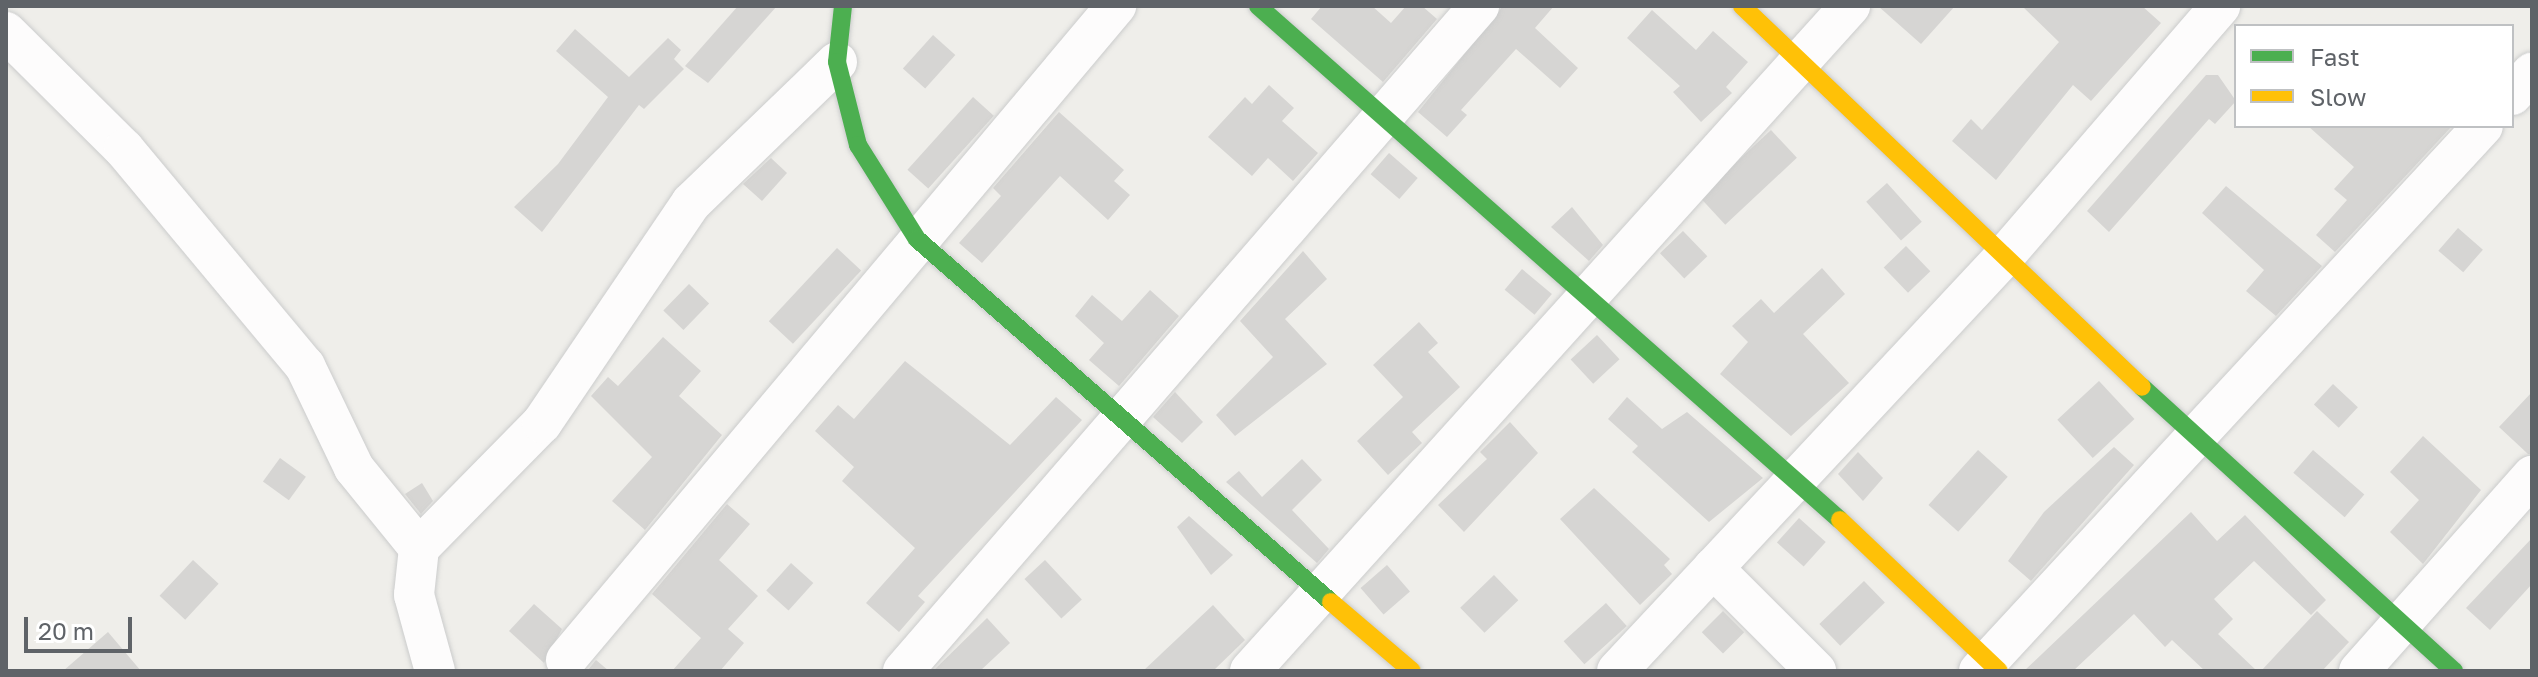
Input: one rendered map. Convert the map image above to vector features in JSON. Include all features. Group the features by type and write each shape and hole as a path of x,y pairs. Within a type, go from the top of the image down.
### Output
{"street":[{"path":"843,6 837,62 858,145 917,239 1316,596 1346,608 1412,671"},
{"path":"566,660 1116,6"},
{"path":"1258,6 1383,119 1799,476 1988,668 2481,128"},
{"path":"903,671 1123,424 1479,6"},
{"path":"1742,6 2002,259 2200,433 2402,626 2454,671"},
{"path":"1250,671 1850,6"},
{"path":"1617,671 2002,259 2220,6"},
{"path":"6,32 124,149 305,366 354,468 419,548"},
{"path":"435,671 414,595 419,548 542,423 691,203 837,62"},
{"path":"2514,93 2532,73"},
{"path":"2359,671 2532,476"},
{"path":"1713,568 1816,671"}],"building":[{"path":"738,6 777,6 708,83 685,66"},
{"path":"1322,6 1372,6 1391,23 1406,6 1422,6 1437,19 1383,82 1311,19"},
{"path":"1503,6 1554,6 1535,28 1578,68 1560,88 1516,49 1461,110 1467,115 1447,137 1418,112"},
{"path":"1878,6 1955,6 1921,44"},
{"path":"2022,6 2142,6 2161,23 2091,101 2073,85 1996,180 1952,141 1971,119 1982,130 2059,42"},
{"path":"1652,10 1696,50 1713,31 1748,62 1726,87 1732,93 1701,122 1673,92 1680,86 1627,38"},
{"path":"575,29 629,77 668,38 681,50 674,59 684,69 644,109 639,105 542,232 514,207 558,164 608,97 556,51"},
{"path":"933,35 955,55 925,89 903,68"},
{"path":"2206,75 2218,75 2234,98 2234,103 2215,124 2209,119 2109,232 2087,211"},
{"path":"1269,85 1294,108 1282,121 1318,153 1293,181 1268,158 1252,176 1208,137 1245,97 1252,104"},
{"path":"973,97 994,116 928,189 907,170"},
{"path":"1059,112 1124,170 1114,181 1130,195 1108,220 1060,176 982,263 959,243 1001,196 993,188"},
{"path":"2310,128 2450,128 2335,252 2316,235 2347,200 2334,189 2354,167"},
{"path":"1771,130 1797,158 1725,225 1699,197"},
{"path":"1389,153 1418,178 1399,199 1371,174"},
{"path":"771,158 787,173 762,201 743,184"},
{"path":"1887,183 1922,222 1901,240 1866,202"},
{"path":"2226,186 2322,266 2276,316 2246,291 2264,270 2202,213"},
{"path":"1572,207 1603,245 1589,261 1551,227"},
{"path":"2458,228 2483,250 2463,272 2438,251"},
{"path":"1683,231 1707,256 1684,278 1660,253"},
{"path":"1906,246 1930,271 1908,293 1884,268"},
{"path":"837,248 861,271 793,344 769,321"},
{"path":"1303,251 1327,279 1285,319 1327,364 1235,436 1216,415 1273,357 1240,321"},
{"path":"1822,268 1845,294 1803,334 1849,383 1791,436 1720,374 1748,342 1732,326 1761,299 1774,313"},
{"path":"1522,269 1552,294 1535,315 1505,290"},
{"path":"689,284 709,303 683,330 663,311"},
{"path":"1150,290 1179,316 1119,386 1089,360 1104,343 1075,316 1092,295 1122,321"},
{"path":"1419,322 1438,343 1428,352 1460,387 1412,432 1422,443 1388,475 1357,441 1403,397 1373,365"},
{"path":"1597,335 1620,359 1593,384 1571,360"},
{"path":"663,337 701,371 679,396 722,435 645,530 612,501 652,457 591,396 608,377 618,386"},
{"path":"905,361 1010,445 1056,397 1082,420 918,596 925,602 899,632 866,603 915,548 842,481 854,467 815,431 838,405 854,419"},
{"path":"2099,381 2134,419 2093,458 2057,420"},
{"path":"2333,384 2358,407 2339,428 2314,404"},
{"path":"1175,392 1203,422 1182,443 1153,417"},
{"path":"2532,392 2532,454 2528,454 2499,427"},
{"path":"1627,397 1662,429 1687,412 1763,478 1709,522 1632,452 1638,446 1608,419"},
{"path":"1510,422 1538,453 1464,532 1438,505 1487,459 1480,452"},
{"path":"2423,436 2481,490 2423,564 2390,532 2419,500 2390,472"},
{"path":"2114,447 2134,465 2031,581 2008,561 2044,512"},
{"path":"1978,450 2008,477 1958,532 1928,505"},
{"path":"2313,450 2364,495 2345,517 2293,473"},
{"path":"1858,452 1883,478 1863,501 1838,474"},
{"path":"280,458 306,477 289,500 263,481"},
{"path":"1302,459 1322,480 1292,510 1329,549 1317,563 1226,482 1239,471 1262,497"},
{"path":"422,483 433,501 421,514 405,494"},
{"path":"1594,488 1670,559 1664,565 1672,574 1640,605 1560,519"},
{"path":"727,504 750,524 719,560 758,596 728,629 744,643 720,671 672,671 701,638 652,594"},
{"path":"2191,512 2217,541 2245,515 2326,600 2311,615 2254,561 2214,599 2233,619 2218,634 2257,671 2205,671 2172,640 2165,647 2134,614 2073,671 2024,671"},
{"path":"1189,516 1233,555 1211,575 1177,527"},
{"path":"1799,518 1826,542 1804,567 1777,543"},
{"path":"2532,538 2532,584 2490,630 2466,608"},
{"path":"193,560 219,584 185,620 160,596"},
{"path":"1045,560 1082,599 1061,619 1025,579"},
{"path":"791,563 813,583 789,611 766,590"},
{"path":"1387,565 1410,591 1384,614 1361,588"},
{"path":"1494,575 1518,600 1485,633 1460,608"},
{"path":"1864,581 1885,603 1840,646 1819,624"},
{"path":"1606,603 1627,626 1584,664 1564,641"},
{"path":"534,604 562,629 544,663 509,631"},
{"path":"1213,605 1245,640 1213,671 1143,671"},
{"path":"1723,611 1744,632 1723,653 1702,632"},
{"path":"2317,611 2349,642 2322,671 2261,671"},
{"path":"987,618 1010,643 980,671 933,671"},
{"path":"108,632 141,671 63,671"},
{"path":"596,660 609,671 587,671"}],"traffic: fast":[{"path":"843,6 837,62 858,145 917,239 1331,602"},
{"path":"1258,6 1840,520"},
{"path":"2142,387 2454,671"}],"traffic: slow":[{"path":"1742,6 2142,387"},
{"path":"1840,520 1999,671"},
{"path":"1331,602 1412,671"}]}
